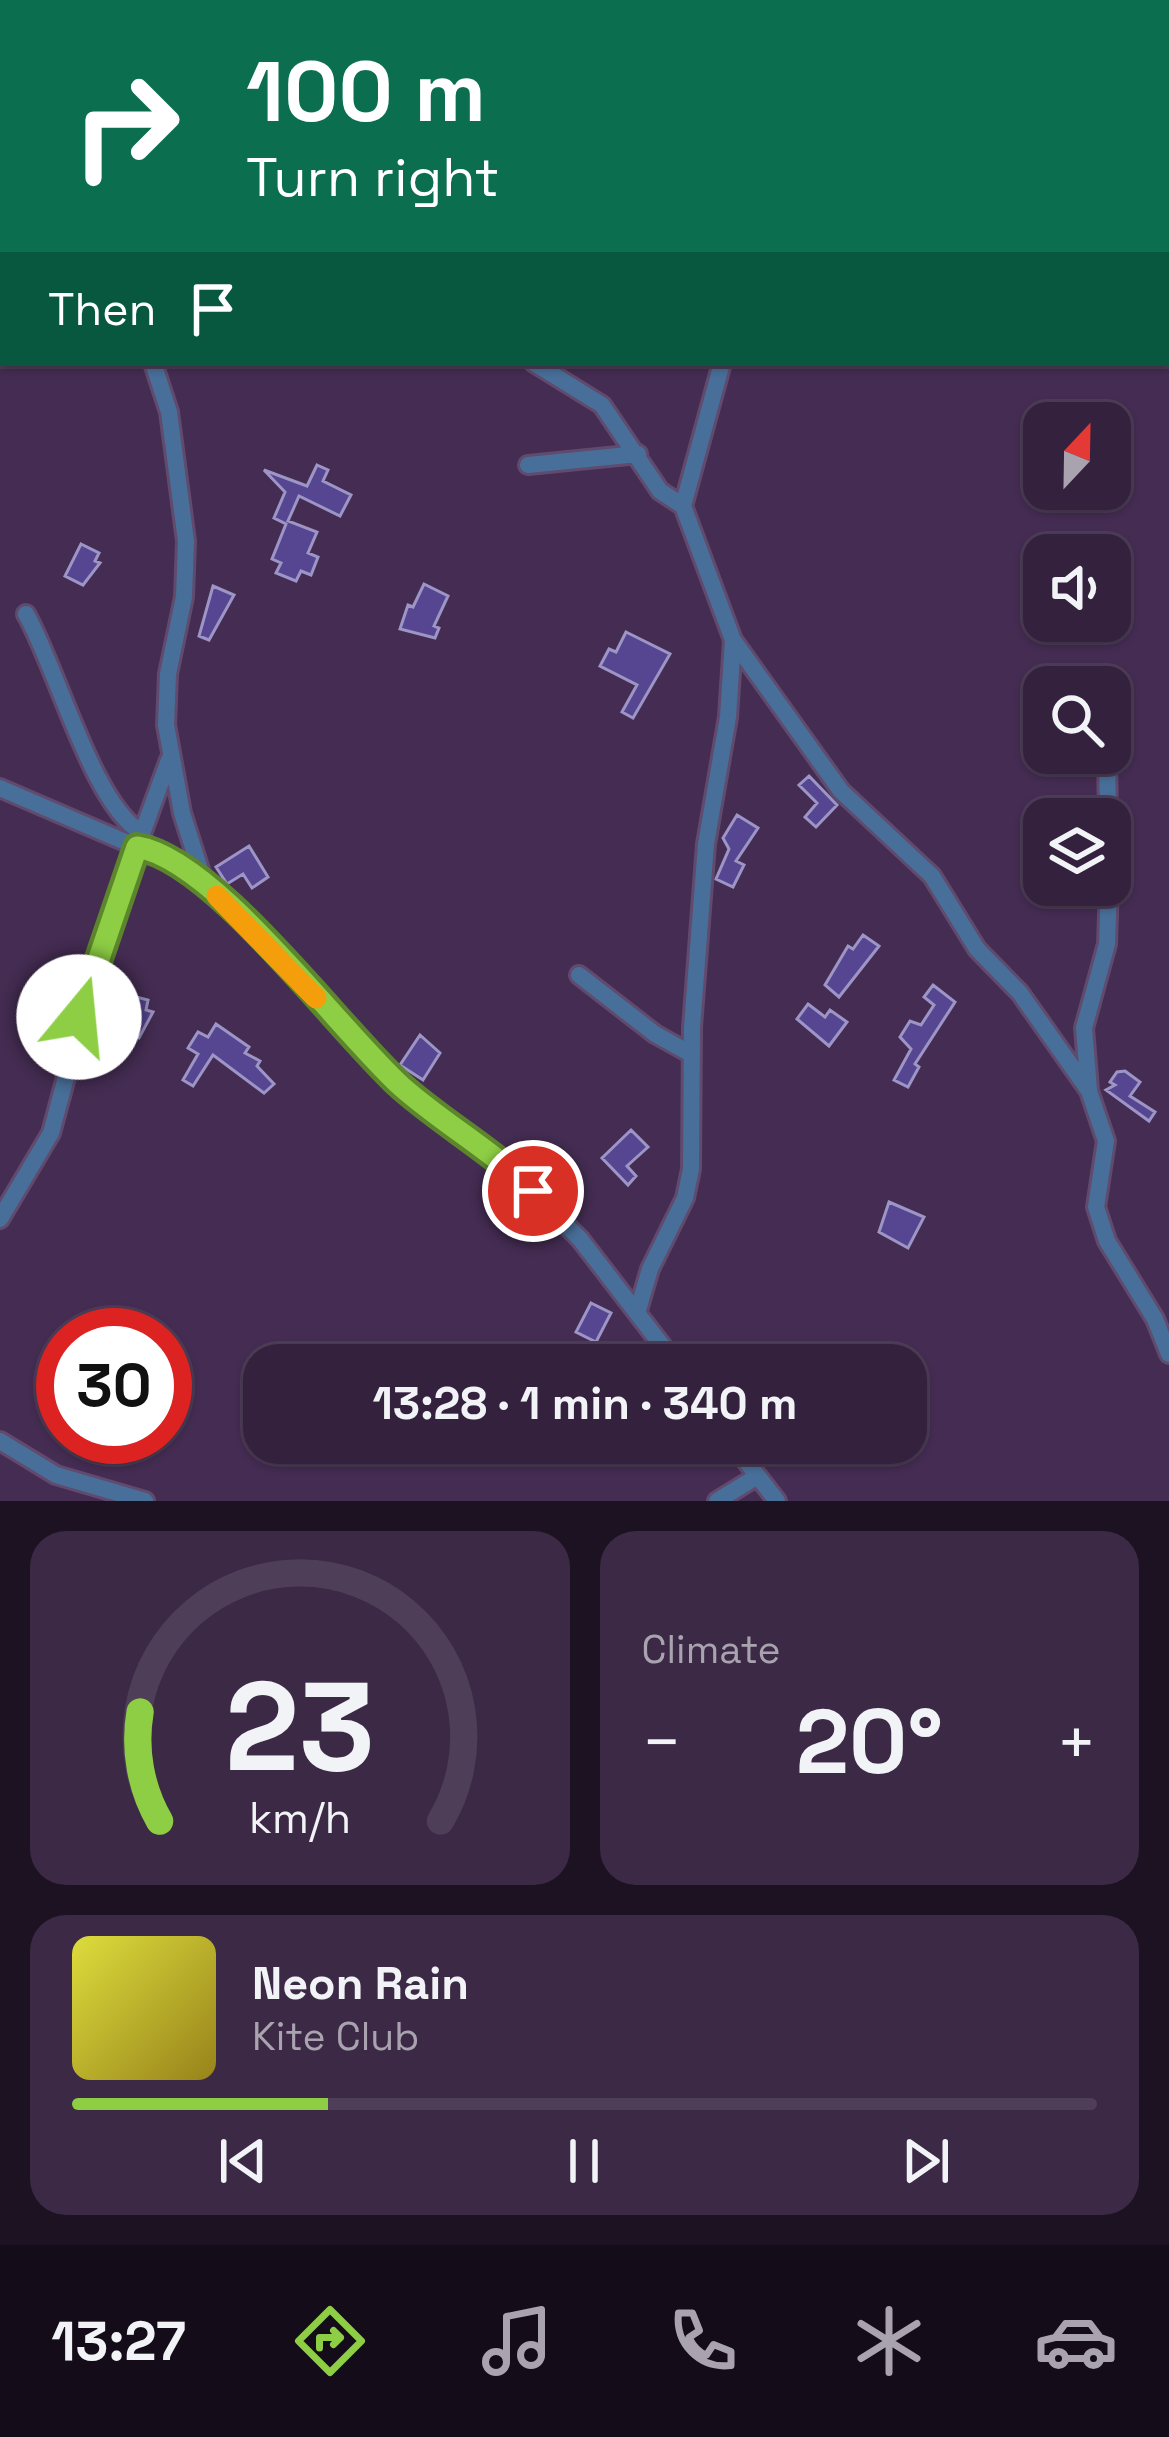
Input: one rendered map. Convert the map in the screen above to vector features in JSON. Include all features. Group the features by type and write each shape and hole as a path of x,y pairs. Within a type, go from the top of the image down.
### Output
{"street":[{"path":"154,366 170,412 186,541 184,597 168,674 170,759 203,879"},
{"path":"539,366 602,405 661,490 683,506 733,640 841,791 932,876 976,949 1020,993 1089,1091"},
{"path":"683,506 721,366"},
{"path":"529,465 638,454"},
{"path":"26,614 102,788 139,839"},
{"path":"638,1310 688,1184 695,1122 691,1054 711,797 728,717 733,640"},
{"path":"0,1219 51,1133 79,1017 170,759"},
{"path":"0,788 139,839 203,879 398,1083 509,1168 580,1239 662,1344"},
{"path":"1108,906 1107,944 1084,1028 1089,1091 1106,1142 1096,1207 1107,1241 1155,1318 1169,1354"},
{"path":"579,976 622,1012 691,1054"},
{"path":"0,1441 56,1475 145,1501"},
{"path":"746,1464 777,1501"},
{"path":"717,1501 755,1477"}],"building":[{"path":"317,465 328,470 323,481 351,495 340,516 299,496 288,521 317,532 308,553 318,557 311,575 301,571 296,581 276,573 281,563 272,559 286,524 274,518 285,492 264,470 307,486"},
{"path":"81,544 99,553 95,561 100,563 83,585 65,576"},
{"path":"424,584 448,596 434,626 439,628 435,638 400,629 408,605 413,607"},
{"path":"213,586 234,595 209,640 199,636"},
{"path":"626,632 670,654 633,718 622,712 637,685 600,666 609,649 616,652"},
{"path":"809,776 837,805 816,827 805,817 817,803 799,785"},
{"path":"737,815 758,828 736,861 744,865 733,887 716,879 729,849 723,838"},
{"path":"249,846 268,877 252,888 243,874 227,884 216,867"},
{"path":"863,935 879,946 839,997 825,985 848,946 853,949"},
{"path":"933,985 955,1002 915,1064 919,1067 908,1087 894,1080 911,1049 900,1037 910,1021 921,1025 934,1005 924,997"},
{"path":"125,994 148,1000 146,1010 153,1012 139,1038 116,1032 119,1019 111,1017 115,1002 123,1004"},
{"path":"808,1004 825,1017 830,1010 847,1022 829,1046 797,1019"},
{"path":"216,1024 249,1047 245,1053 260,1061 257,1066 274,1084 264,1093 213,1055 193,1086 183,1080 198,1054 188,1048 198,1032 208,1037"},
{"path":"420,1035 440,1053 423,1080 400,1065"},
{"path":"1125,1071 1140,1082 1130,1096 1155,1112 1149,1121 1106,1090 1115,1085 1110,1082 1117,1072"},
{"path":"631,1130 648,1147 627,1166 636,1176 628,1185 602,1158"},
{"path":"542,1154 579,1183 565,1201 553,1192 558,1185 533,1166"},
{"path":"889,1202 924,1217 908,1248 879,1232"},
{"path":"591,1303 611,1313 596,1342 576,1332"}],"slow traffic":[{"path":"217,896 316,998"}],"route":[{"path":"79,1017 137,847 159,850 203,879 411,1095 498,1158 533,1191"}]}
